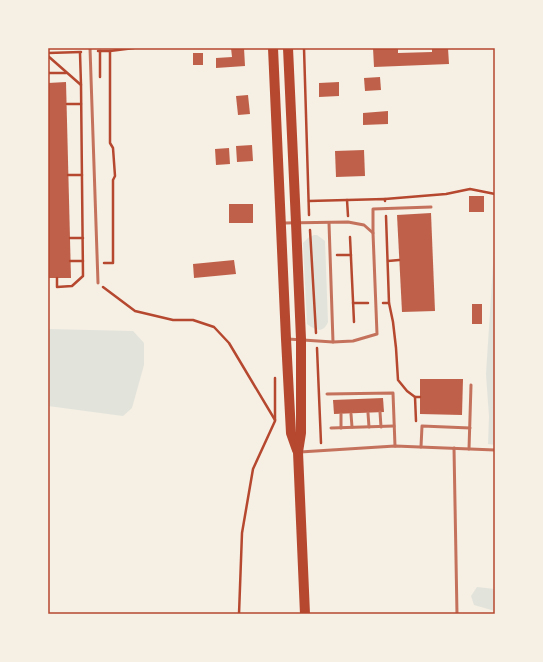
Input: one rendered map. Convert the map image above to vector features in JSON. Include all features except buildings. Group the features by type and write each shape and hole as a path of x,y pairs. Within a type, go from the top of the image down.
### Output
{"main road":[{"path":"273,48 286,339 292,433 298,452"},
{"path":"288,48 301,339 302,433 298,452 305,614"}],"lane":[{"path":"90,48 98,283"},
{"path":"286,339 333,342 353,341 377,334 373,209 431,207"},
{"path":"281,223 348,222 364,225 373,233"},
{"path":"329,223 333,342"},
{"path":"469,449 471,386"},
{"path":"350,393 350,399"},
{"path":"367,393 367,398"},
{"path":"379,393 380,398"},
{"path":"327,394 393,393 395,446"},
{"path":"340,394 340,400"},
{"path":"380,412 381,427"},
{"path":"368,413 369,427"},
{"path":"341,414 341,428"},
{"path":"352,414 352,427"},
{"path":"331,428 394,426"},
{"path":"421,447 422,426 470,428"},
{"path":"298,452 395,446 495,450"},
{"path":"454,448 457,614"}],"path":[{"path":"100,51 100,83"},
{"path":"103,263 113,263 113,180 115,176 113,148 110,143 110,51"},
{"path":"57,278 57,287 72,286 83,276 80,53"},
{"path":"48,56 81,85"},
{"path":"48,73 67,72"},
{"path":"66,104 81,104"},
{"path":"68,175 82,175"},
{"path":"385,199 446,194 470,189 495,194"},
{"path":"347,200 348,222"},
{"path":"350,237 354,322"},
{"path":"70,238 82,238"},
{"path":"330,255 351,255"},
{"path":"388,261 399,260"},
{"path":"70,261 83,261"},
{"path":"98,283 135,311 173,320 193,320 214,327 229,343 275,421 253,468 242,533 239,614"},
{"path":"389,303 393,322 398,380 408,391 415,396 420,397"},
{"path":"415,396 416,424"}],"shaded area":[{"path":"495,234 495,445 488,444 489,416 486,374"},
{"path":"314,235 317,235 325,241 328,322 324,328 319,330 307,324 303,243"},
{"path":"48,329 133,331 144,343 144,365 132,408 123,416 48,406"},
{"path":"477,587 495,589 495,611 474,605 471,596"}]}
